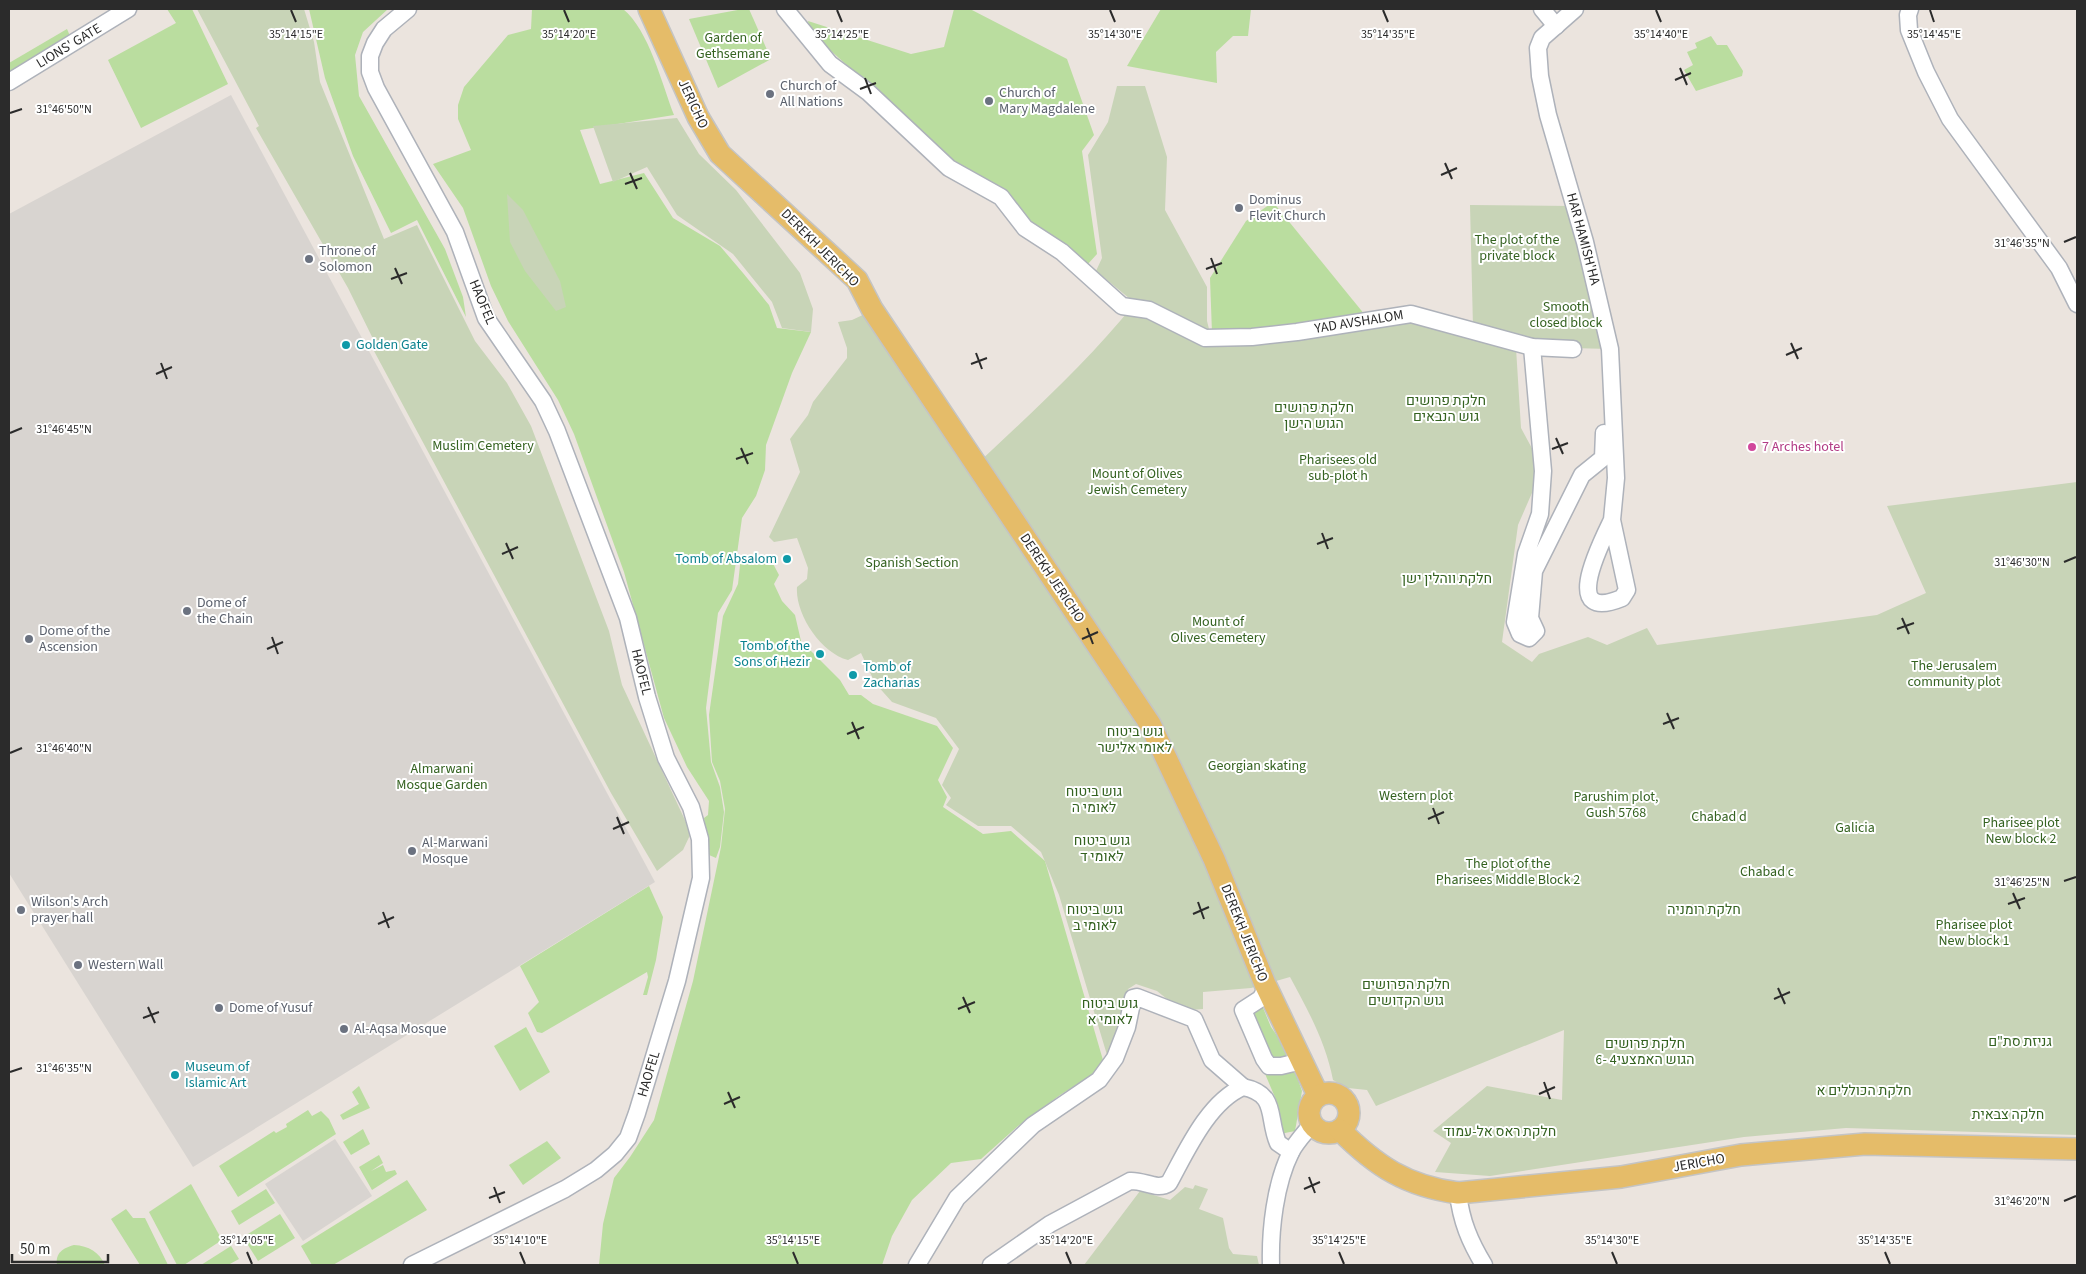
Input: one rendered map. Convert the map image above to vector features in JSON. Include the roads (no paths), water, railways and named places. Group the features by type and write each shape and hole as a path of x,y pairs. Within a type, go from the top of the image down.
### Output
{"main road":[{"name":"JERICHO","path":"649,9 698,117 710,139 734,169 756,187"},
{"name":"DEREKH JERICHO","path":"756,187 857,280 872,309 1150,724 1214,859 1267,988 1318,1095"},
{"path":"1331,1092 1338,1094 1348,1104 1348,1121 1340,1130 1328,1133 1316,1129 1312,1124 1308,1112 1313,1100 1318,1095 1331,1092"},
{"name":"JERICHO","path":"1340,1130 1378,1165 1402,1179 1432,1190 1458,1194 1620,1176 1741,1155 1865,1144 2077,1149"}],"street":[{"name":"LIONS' GATE","path":"9,82 128,9"},
{"name":"HAOFEL","path":"408,9 384,29 375,43 370,56 370,72 396,128 455,232 486,318 543,402 557,431 628,618 647,697 666,758 691,807 700,839 701,878 677,981 628,1138 615,1154 596,1170 565,1189 412,1265"},
{"path":"654,9 662,9"},
{"name":"YAD AVSHALOM","path":"785,9 830,64 868,92 949,168 1001,197 1025,228 1062,252 1122,306 1149,310 1205,338 1297,332 1411,314 1532,346 1573,349"},
{"path":"1542,9 1556,26"},
{"name":"HAR HAMISH'HA","path":"1575,9 1542,38 1538,48 1540,76 1548,115 1585,242 1610,349 1616,478 1612,520"},
{"path":"1910,9 1908,15 1909,30 1926,72 1950,119 2059,268 2077,304"},
{"path":"1532,346 1543,471 1540,514 1526,554 1515,622 1520,634 1529,638 1536,631 1530,618 1534,571 1582,475 1603,458 1606,370 1610,349"},
{"path":"1267,988 1260,999 1243,1010 1264,1059 1269,1066 1281,1066 1302,1061"},
{"path":"917,1265 957,1198 1033,1125 1099,1080 1115,1058 1127,1027 1133,998 1137,996 1194,1019 1212,1060 1243,1088 1260,1093 1270,1102 1278,1143 1291,1152"},
{"path":"991,1265 1050,1224 1130,1180 1138,1180 1158,1186 1169,1183 1199,1129 1224,1099 1243,1088"},
{"path":"1271,1265 1270,1248 1277,1196 1291,1152 1312,1124"},
{"path":"1458,1194 1460,1215 1465,1229 1484,1265"}],"place":[{"name":"Church of All Nations","path":"770,94"},
{"name":"Church of Mary Magdalene","path":"989,101"},
{"name":"Dominus Flevit Church","path":"1239,208"},
{"name":"Throne of Solomon","path":"309,259"},
{"name":"Golden Gate","path":"346,345"},
{"name":"7 Arches hotel","path":"1752,447"},
{"name":"Tomb of Absalom","path":"787,559"},
{"name":"Dome of the Chain","path":"187,611"},
{"name":"Dome of the Ascension","path":"29,639"},
{"name":"Tomb of the Sons of Hezir","path":"820,654"},
{"name":"Tomb of Zacharias","path":"853,675"},
{"name":"Al-Marwani Mosque","path":"412,851"},
{"name":"Wilson's Arch prayer hall","path":"21,910"},
{"name":"Western Wall","path":"78,965"},
{"name":"Dome of Yusuf","path":"219,1008"},
{"name":"Al-Aqsa Mosque","path":"344,1029"},
{"name":"Museum of Islamic Art","path":"175,1075"}],"park label":[{"name":"Garden of Gethsemane","path":"733,46"},
{"name":"The plot of the private block","path":"1517,248"},
{"name":"Smooth closed block","path":"1566,316"},
{"name":"חלקת פרושים גוש הנבאים","path":"1446,410"},
{"name":"חלקת פרושים הגוש הישן","path":"1314,416"},
{"name":"Muslim Cemetery","path":"483,446"},
{"name":"Pharisees old sub-plot h","path":"1338,468"},
{"name":"Mount of Olives Jewish Cemetery","path":"1137,482"},
{"name":"Spanish Section","path":"912,563"},
{"name":"חלקת ווהלין ישן","path":"1447,579"},
{"name":"Mount of Olives Cemetery","path":"1218,630"},
{"name":"The Jerusalem community plot","path":"1954,674"},
{"name":"גוש ביטוח לאומי אלישר","path":"1135,740"},
{"name":"Georgian skating","path":"1257,766"},
{"name":"Almarwani Mosque Garden","path":"442,778"},
{"name":"Western plot","path":"1416,796"},
{"name":"גוש ביטוח לאומי ה","path":"1094,800"},
{"name":"Parushim plot, Gush 5768","path":"1616,806"},
{"name":"Chabad d","path":"1719,817"},
{"name":"Galicia","path":"1855,828"},
{"name":"Pharisee plot New block 2","path":"2021,832"},
{"name":"גוש ביטוח לאומי ד","path":"1102,850"},
{"name":"The plot of the Pharisees Middle Block 2","path":"1508,872"},
{"name":"Chabad c","path":"1767,872"},
{"name":"חלקת רומניה","path":"1704,910"},
{"name":"גוש ביטוח לאומי ב","path":"1095,918"},
{"name":"Pharisee plot New block 1","path":"1974,934"},
{"name":"חלקת הפרושים גוש הקדושים","path":"1406,994"},
{"name":"גוש ביטוח לאומי א","path":"1110,1012"},
{"name":"גניזת סת\"ם","path":"2020,1042"},
{"name":"חלקת פרושים הגוש האמצעי4 -6","path":"1645,1052"},
{"name":"חלקת הכוללים א","path":"1864,1091"},
{"name":"חלקה צבאית","path":"2008,1115"},
{"name":"חלקת ראס אל-עמוד","path":"1500,1132"}]}
